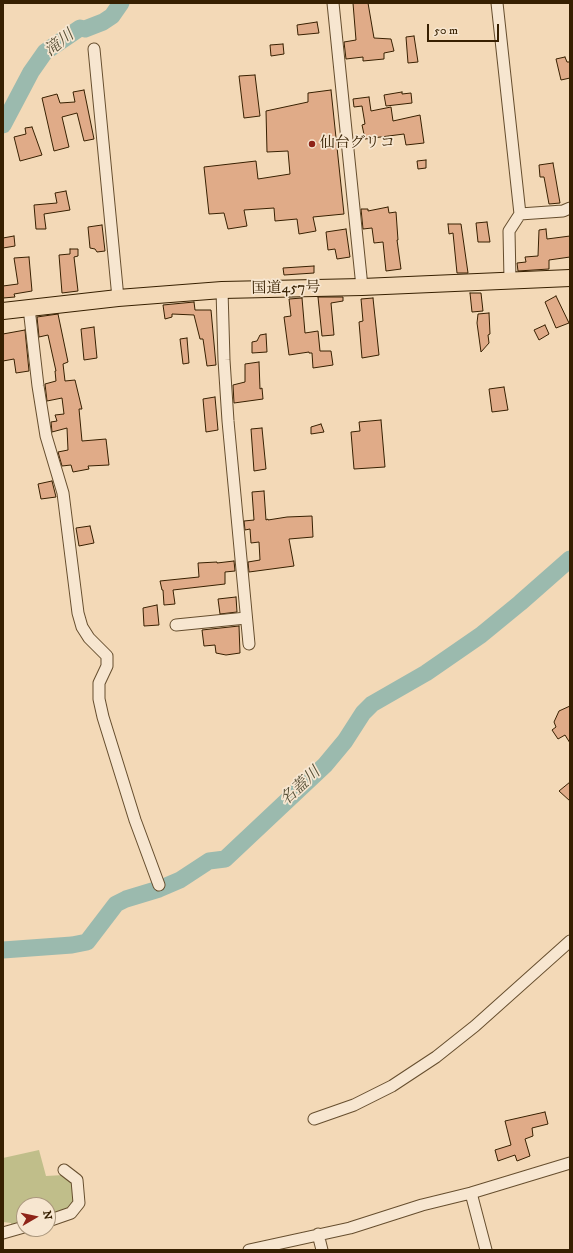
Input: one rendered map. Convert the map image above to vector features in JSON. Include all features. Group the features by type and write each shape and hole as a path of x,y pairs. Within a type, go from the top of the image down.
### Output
{"highway":[{"name":"国道457号","path":"3,311 118,298 222,290 362,287 570,278"}],"street":[{"path":"333,3 362,287"},
{"path":"497,3 520,214 509,231 510,280"},
{"path":"94,49 118,298"},
{"path":"520,214 563,211 570,208"},
{"path":"222,290 224,360 228,413 249,644"},
{"path":"29,308 38,386 46,436 63,493 78,613 82,627 89,638 108,656 107,666 99,683 99,699 103,718 135,820 159,885"},
{"path":"176,624 246,618"},
{"path":"314,1119 354,1105 392,1086 436,1057 475,1026 570,941"},
{"path":"250,1250 350,1228 422,1205 471,1193 570,1163"},
{"path":"56,1218 72,1213 79,1203 77,1180 64,1170"},
{"path":"471,1193 486,1250"},
{"path":"3,1233 16,1229"},
{"path":"318,1234 322,1250"}],"shaded area":[{"path":"39,1150 46,1176 64,1175 73,1180 76,1201 71,1210 56,1215 56,1197 16,1197 16,1226 12,1227 11,1223 3,1222 3,1158"}],"building":[{"path":"353,3 368,3 374,38 391,39 394,51 384,53 384,59 363,61 363,57 346,59 344,42 356,40"},
{"path":"317,22 319,33 298,35 297,25"},
{"path":"414,36 418,62 408,63 406,37"},
{"path":"283,44 284,54 271,56 270,45"},
{"path":"565,57 567,62 570,62 570,78 561,80 556,59"},
{"path":"255,75 260,116 244,118 239,76"},
{"path":"84,90 94,139 84,141 77,113 62,117 69,147 54,151 42,98 57,94 60,103 75,102 73,92"},
{"name":"仙台グリコ","path":"331,90 344,214 313,217 316,231 299,234 297,219 275,221 274,208 244,210 247,226 228,229 224,213 209,214 204,167 256,161 258,179 290,174 288,151 267,152 266,111 308,102 308,93"},
{"path":"402,92 402,94 411,93 412,103 386,106 384,95"},
{"path":"369,97 371,111 391,107 393,121 420,115 424,143 406,145 404,134 365,139 362,125 365,124 362,106 354,107 353,99"},
{"path":"32,127 42,155 20,161 14,137 26,134 25,128"},
{"path":"426,160 426,168 418,169 417,161"},
{"path":"553,163 560,203 549,204 544,177 540,177 539,165"},
{"path":"66,191 70,210 44,214 46,229 36,229 34,205 57,203 55,193"},
{"path":"388,207 389,213 396,212 397,240 401,269 386,271 383,242 374,243 372,228 363,229 361,209 368,209 368,211"},
{"path":"487,222 490,242 478,242 476,223"},
{"path":"448,224 461,224 468,273 457,273 453,233 449,234"},
{"path":"102,225 105,251 97,252 95,249 90,248 88,227"},
{"path":"346,229 350,257 337,259 335,249 328,250 326,232"},
{"path":"546,229 547,239 570,236 570,257 549,260 549,269 518,271 517,263 526,262 525,257 538,256 539,230"},
{"path":"14,236 15,246 3,248 3,238"},
{"path":"70,249 78,249 78,256 74,257 78,291 62,293 59,255 70,254"},
{"path":"29,257 32,291 14,294 15,297 3,298 3,286 18,284 14,258"},
{"path":"314,266 314,273 284,275 283,268"},
{"path":"470,293 481,293 483,311 472,312"},
{"path":"556,296 569,323 556,328 545,302"},
{"path":"318,297 343,297 343,301 331,303 334,335 322,336"},
{"path":"302,298 305,333 318,331 320,351 331,351 333,365 313,368 312,353 309,352 289,355 284,317 291,316 289,299"},
{"path":"373,298 379,355 362,358 359,322 363,321 361,299"},
{"path":"194,302 195,310 211,310 216,365 207,366 203,339 200,339 194,315 172,314 172,317 165,319 163,305"},
{"path":"489,313 489,343 481,352 477,323 478,314"},
{"path":"58,314 68,362 63,364 65,381 75,380 82,409 79,409 82,441 106,439 109,465 88,466 89,469 73,472 71,465 62,466 58,452 68,450 67,428 52,432 51,422 57,421 55,415 64,414 62,398 47,401 45,384 56,381 56,371 48,335 39,337 37,317"},
{"path":"545,325 549,334 539,340 534,330"},
{"path":"94,327 97,358 84,360 81,329"},
{"path":"25,330 29,371 16,373 14,359 3,361 3,334"},
{"path":"266,334 267,352 252,353 252,342 257,341 260,335"},
{"path":"187,338 189,363 183,364 180,339"},
{"path":"259,362 260,389 262,388 263,399 234,403 233,385 245,382 245,364"},
{"path":"504,387 508,410 492,412 489,389"},
{"path":"215,397 218,430 206,432 203,399"},
{"path":"381,420 385,467 354,469 351,432 360,431 359,422"},
{"path":"321,424 324,432 311,434 311,427"},
{"path":"262,428 266,469 254,471 251,429"},
{"path":"52,481 56,497 41,499 38,484"},
{"path":"264,491 266,520 312,516 313,537 289,539 294,566 249,572 248,562 260,560 259,542 251,543 250,529 245,530 244,521 254,520 252,492"},
{"path":"90,526 94,543 79,546 76,528"},
{"path":"234,561 235,571 225,572 225,584 173,590 175,604 164,605 163,590 160,581 199,577 198,563"},
{"path":"236,597 237,612 220,614 218,599"},
{"path":"157,605 159,625 144,626 143,608"},
{"path":"239,626 240,653 226,655 216,653 215,645 204,646 202,630"},
{"path":"570,706 570,743 565,735 558,739 552,730 556,727 554,722 559,711"},
{"path":"570,782 570,801 559,791"},
{"path":"545,1112 548,1124 532,1128 533,1136 525,1139 530,1156 517,1161 515,1155 498,1161 495,1150 511,1145 505,1121"}],"waterway":[{"name":"滝川","path":"3,125 31,72 45,52 80,28 85,29 103,22 112,16 121,3"},
{"name":"名蓋川","path":"3,950 72,945 87,942 116,904 180,880 209,861 225,859 325,765 345,741 363,713 372,704 426,673 481,635 570,559"}],"place":[{"name":"仙台グリコ","path":"312,144"}]}
